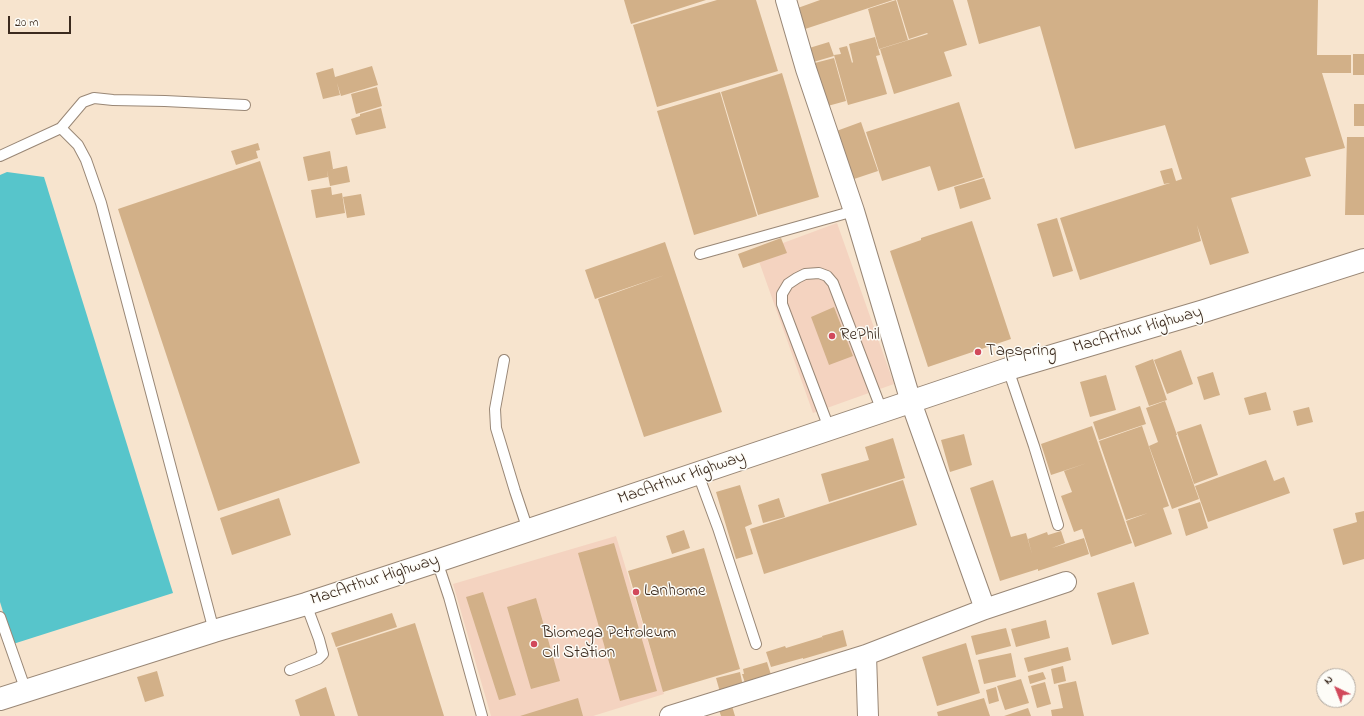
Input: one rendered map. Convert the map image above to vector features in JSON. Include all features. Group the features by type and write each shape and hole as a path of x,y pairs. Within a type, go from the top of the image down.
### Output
{"highway":[{"name":"MacArthur Highway","path":"0,699 214,631 306,604 1008,369 1204,312 1364,260"}],"street":[{"path":"787,0 806,69 854,211 911,402 985,609"},
{"path":"670,716 866,655 985,609 1066,582"},
{"path":"866,655 868,716"}],"lane":[{"path":"0,156 61,128 83,102 94,98 245,105"},
{"path":"61,128 78,145 86,160 101,203 214,631"},
{"path":"700,254 854,211"},
{"path":"829,428 782,304 782,294 788,284 805,274 819,273 827,276 833,283 882,411"},
{"path":"504,360 495,409 496,428 528,530"},
{"path":"1008,369 1034,446 1058,525"},
{"path":"698,474 718,528 756,644"},
{"path":"437,561 449,597 482,716"},
{"path":"290,670 318,659 323,654 306,604"},
{"path":"0,616 26,691"}],"shaded area":[{"path":"837,223 894,384 813,413 756,253"},
{"path":"616,536 664,694 593,716 491,716 453,584"}],"water":[{"path":"7,172 44,177 173,593 13,644 0,602 0,175"}],"building":[{"path":"624,0 706,0 631,24"},
{"path":"717,0 756,0 778,71 657,107 633,25"},
{"path":"820,0 893,0 802,30 795,9"},
{"path":"896,0 908,40 879,49 868,9"},
{"path":"897,0 953,0 967,45 944,52 952,76 894,94 880,49 928,34 927,33 909,39"},
{"path":"967,0 1318,0 1317,55 1351,55 1351,73 1322,73 1345,148 1305,158 1311,176 1231,198 1249,253 1210,265 1197,225 1201,241 1080,280 1060,218 1170,183 1164,184 1160,171 1172,168 1176,181 1182,179 1165,125 1075,149 1040,26 979,44"},
{"path":"875,37 880,55 876,56 887,94 848,105 834,55 841,54 839,48 847,46 852,63 849,44"},
{"path":"829,42 834,56 810,63 806,49"},
{"path":"1353,54 1364,54 1364,75 1353,75"},
{"path":"834,58 846,101 824,107 811,64"},
{"path":"372,66 378,85 341,96 337,83 340,95 323,99 316,73 333,68 335,77"},
{"path":"782,73 819,197 758,215 721,92"},
{"path":"377,87 382,106 356,114 351,94"},
{"path":"720,92 757,216 694,235 657,111"},
{"path":"959,102 983,177 938,191 930,166 882,181 866,132"},
{"path":"1354,104 1364,104 1364,126 1354,126"},
{"path":"381,108 386,128 356,135 351,119 360,116 360,114"},
{"path":"861,122 878,171 848,181 831,133"},
{"path":"1347,137 1364,137 1364,215 1345,215"},
{"path":"258,143 260,150 256,151 258,158 236,165 231,151"},
{"path":"330,151 333,169 329,170 347,166 350,182 330,186 327,170 328,177 308,181 303,157"},
{"path":"260,161 360,463 218,511 118,209"},
{"path":"984,178 991,199 960,209 954,187"},
{"path":"331,187 332,195 342,193 345,213 316,218 311,190"},
{"path":"361,194 365,215 347,218 343,197"},
{"path":"1057,218 1073,271 1053,277 1037,224"},
{"path":"972,221 1011,339 928,367 890,251 921,240 921,238"},
{"path":"781,238 787,253 743,268 738,254"},
{"path":"665,242 722,412 644,437 598,299 665,275 595,299 585,270"},
{"name":"RePhil","path":"834,307 853,356 829,365 811,317"},
{"path":"1181,350 1193,384 1167,394 1154,360"},
{"path":"1153,359 1167,400 1149,406 1135,366"},
{"path":"1213,372 1220,395 1204,400 1197,377"},
{"path":"1106,375 1116,410 1090,417 1080,382"},
{"path":"1266,392 1271,410 1249,415 1244,398"},
{"path":"1165,401 1199,499 1172,509 1149,446 1158,442 1146,408"},
{"path":"1140,406 1146,424 1099,440 1093,422"},
{"path":"1309,407 1313,422 1297,426 1293,411"},
{"path":"1201,424 1218,475 1194,484 1177,432"},
{"path":"1092,426 1132,543 1091,557 1082,529 1074,532 1061,496 1072,492 1064,471 1087,463 1051,475 1041,444"},
{"path":"1142,426 1169,506 1163,508 1172,534 1135,547 1126,521 1148,513 1126,520 1099,441"},
{"path":"964,434 972,465 950,472 941,440"},
{"path":"893,438 905,478 829,502 821,474 869,460 865,447"},
{"path":"1266,460 1274,481 1284,477 1290,493 1208,522 1195,486"},
{"path":"903,480 917,525 764,574 750,529"},
{"path":"993,480 1011,537 1026,533 1032,554 1028,539 1047,532 1048,535 1061,531 1065,543 1052,548 1084,538 1089,554 1038,571 1038,569 1000,581 970,488"},
{"path":"740,485 752,524 745,527 753,554 736,559 716,492"},
{"path":"279,498 291,535 232,555 220,518"},
{"path":"779,498 785,517 763,523 758,505"},
{"path":"1200,502 1208,528 1186,536 1178,509"},
{"path":"1364,511 1364,559 1343,565 1333,529 1357,522 1355,513"},
{"path":"684,530 690,548 672,554 666,536"},
{"path":"614,543 657,691 620,701 578,553"},
{"path":"704,548 740,669 663,692 628,571"},
{"path":"1134,582 1149,634 1112,645 1097,593"},
{"path":"483,592 516,695 499,700 466,597"},
{"name":"Biomega Petroleum Oil Station","path":"536,598 560,681 531,689 507,607"},
{"path":"392,613 397,627 336,647 331,633"},
{"path":"1046,620 1050,638 1016,647 1011,629"},
{"path":"415,623 444,716 358,716 337,648"},
{"path":"1006,628 1011,646 976,655 971,636"},
{"path":"843,630 847,646 771,667 766,652 785,646 786,648 822,637 823,641 822,636"},
{"path":"966,643 980,693 937,706 922,657"},
{"path":"1068,647 1071,660 1028,672 1024,658"},
{"path":"1011,653 1016,677 984,684 978,660"},
{"path":"767,662 772,678 746,686 742,674 744,674 743,669"},
{"path":"1063,666 1066,681 1054,684 1051,669"},
{"path":"157,671 164,696 145,702 137,677"},
{"path":"740,672 743,686 720,692 716,678"},
{"path":"1043,672 1046,679 1030,684 1028,676"},
{"path":"1021,679 1029,703 1005,710 997,686"},
{"path":"1076,681 1084,716 1052,716 1051,710 1063,708 1058,685"},
{"path":"1045,682 1051,704 1037,708 1031,686"},
{"path":"326,687 335,716 300,716 295,700"},
{"path":"996,687 999,701 989,704 986,690"},
{"path":"578,698 583,716 520,716"},
{"path":"984,698 990,716 938,716 937,712"},
{"path":"732,706 735,716 721,716 719,710"},
{"path":"1028,708 1031,716 1004,716"}],"place":[{"name":"RePhil","path":"832,336"},
{"name":"Tapspring","path":"978,352"},
{"name":"Lanhome","path":"636,592"},
{"name":"Biomega Petroleum Oil Station","path":"534,644"}]}
